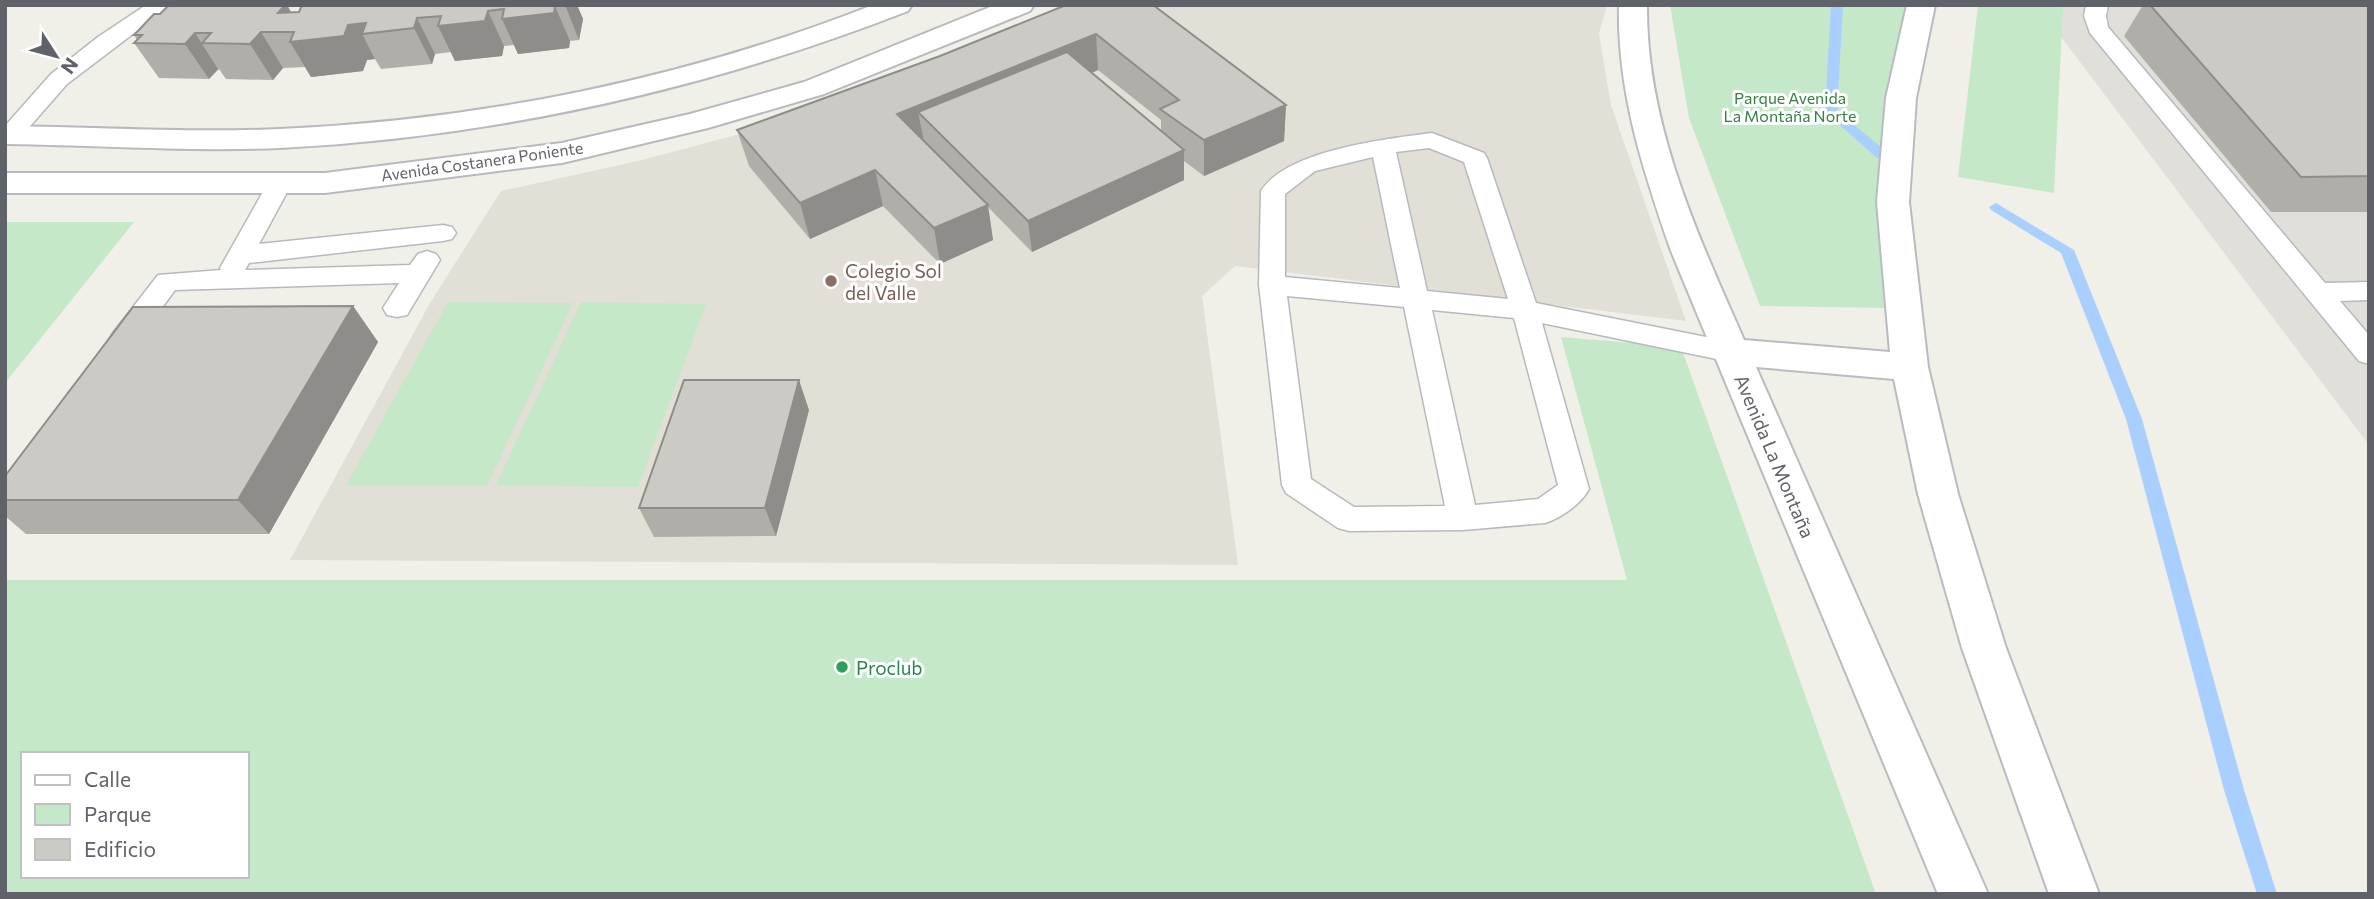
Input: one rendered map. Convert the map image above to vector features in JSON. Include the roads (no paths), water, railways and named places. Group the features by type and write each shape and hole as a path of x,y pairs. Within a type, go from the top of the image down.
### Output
{"main road":[{"path":"8,135 189,138 316,136 546,108 666,81 780,49 898,5"},
{"name":"Avenida Costanera Poniente","path":"5,183 326,183 562,153 697,122 814,88 1020,5"},
{"name":"Avenida La Montaña","path":"1633,5 1631,35 1637,87 1659,170 1693,264 1963,894"},
{"path":"1921,5 1900,98 1893,202 1910,367 1938,494 1984,648 2074,894"},
{"path":"1731,352 1910,367"}],"lane":[{"path":"8,135 59,79 161,5"},
{"path":"2097,5 2095,16 2098,28 2369,354"},
{"path":"1432,139 1475,158 1525,310 1574,489 1545,511 1463,518 1349,519 1297,485 1272,285 1273,191 1307,166 1383,147 1432,139"},
{"path":"1383,147 1463,518"},
{"path":"226,279 280,183"},
{"path":"240,256 443,233 397,308"},
{"path":"111,357 167,281 418,274"},
{"path":"1272,285 1525,310 1731,352"},
{"path":"2318,292 2369,291"}],"waterway":[{"path":"1837,5 1831,112 1882,155"},
{"path":"1996,207 2067,250 2134,419 2234,790 2267,894"}],"place":[{"name":"Colegio Sol del Valle","path":"831,281"},
{"name":"Proclub","path":"842,667"}],"park label":[{"name":"Parque Avenida La Montaña Norte","path":"1790,106"}]}
